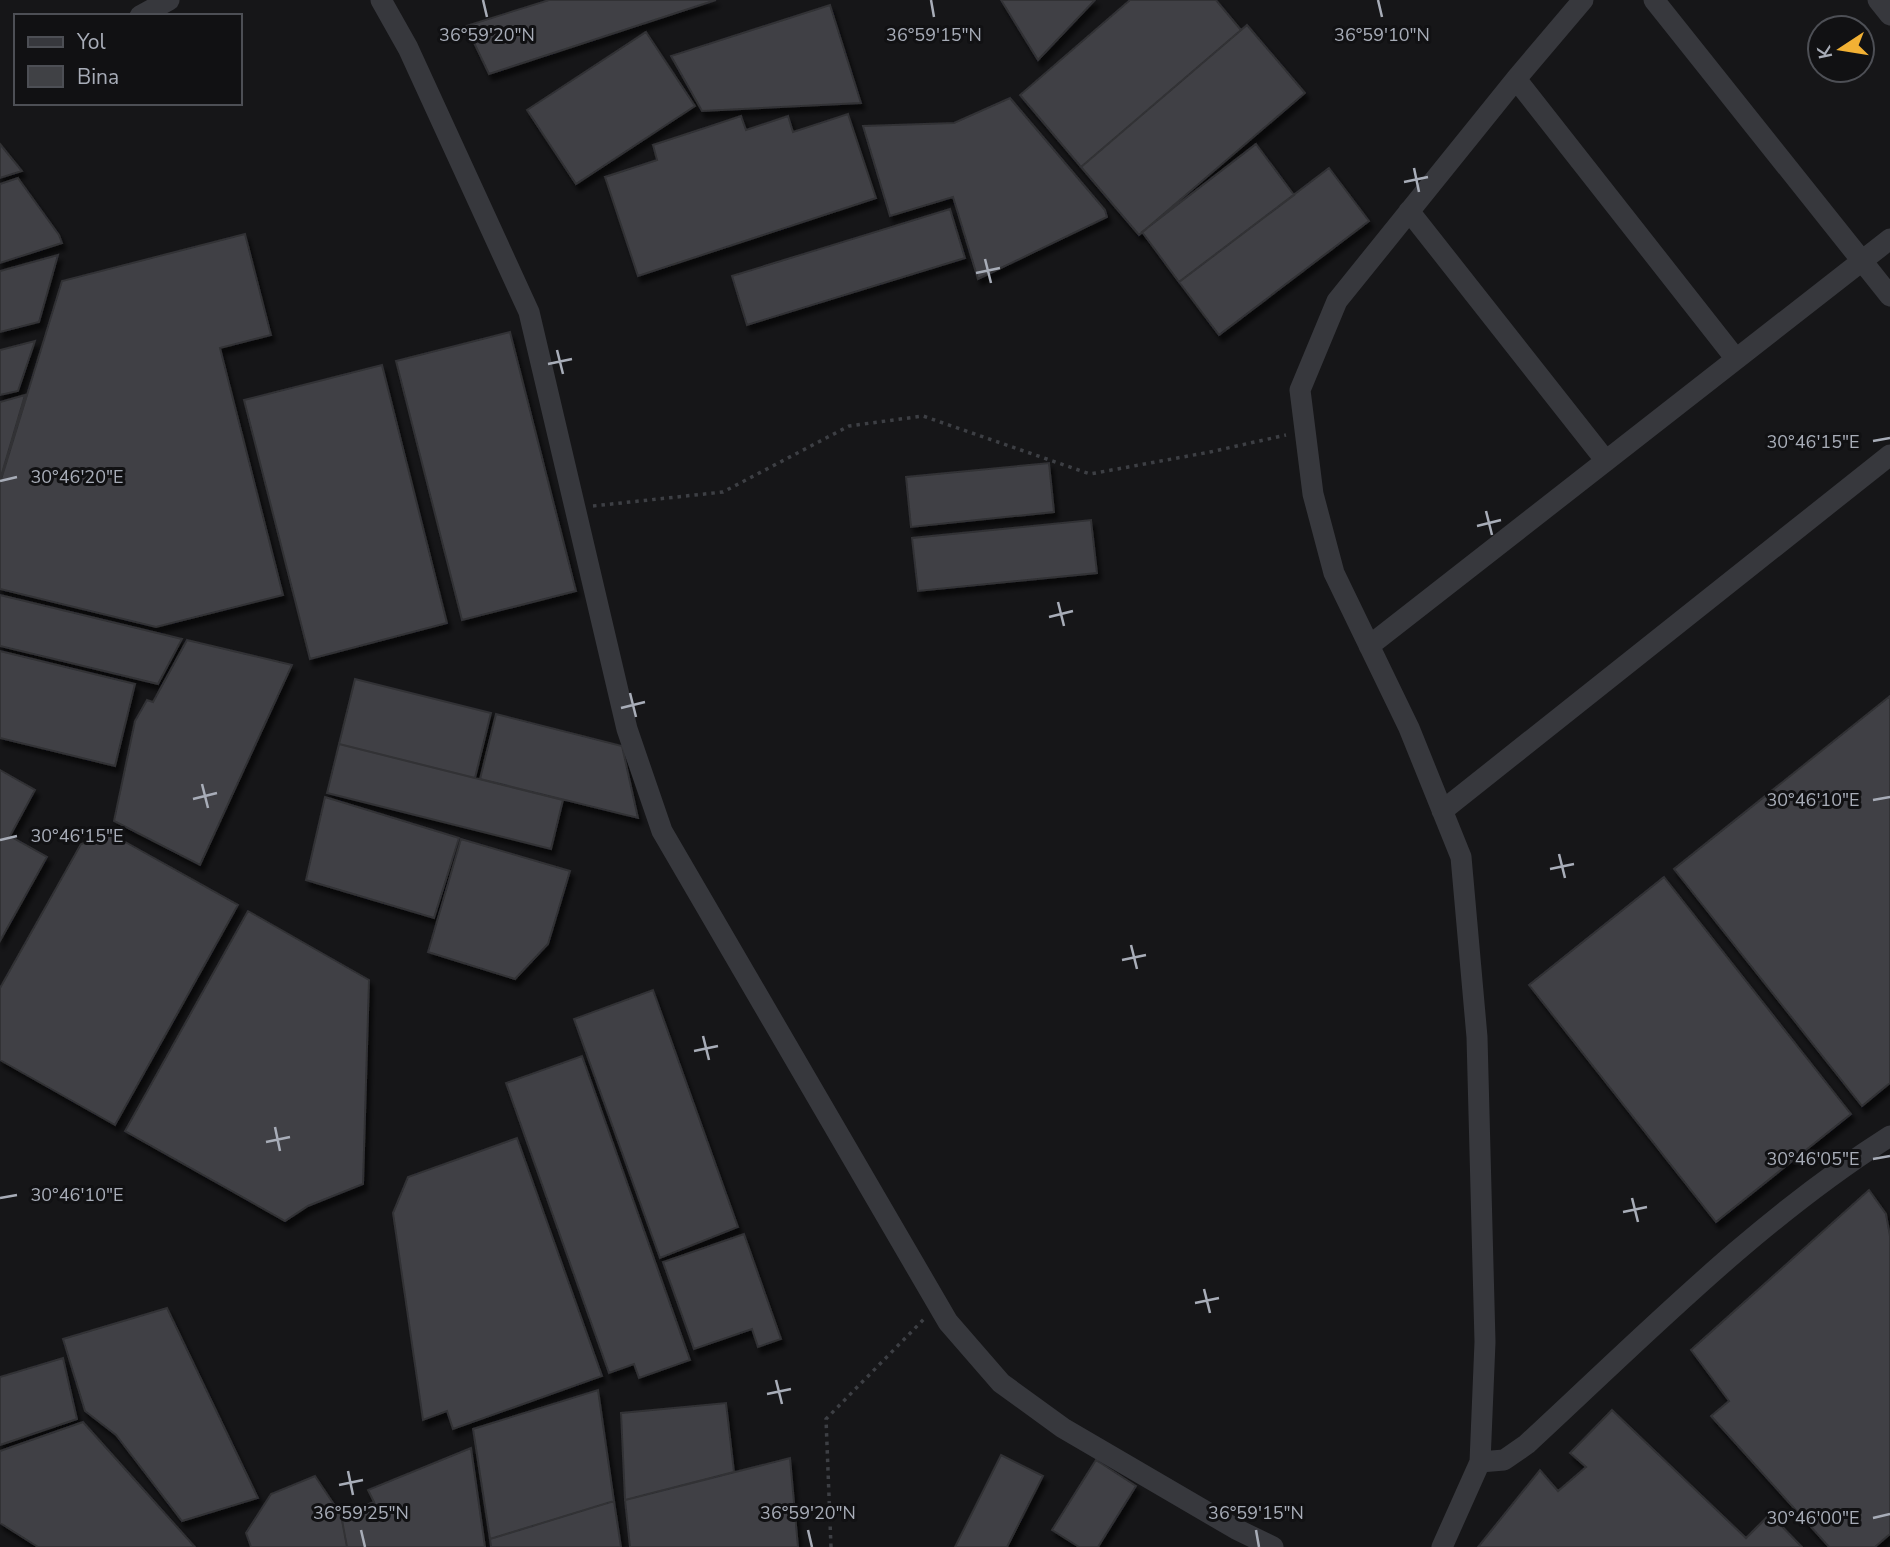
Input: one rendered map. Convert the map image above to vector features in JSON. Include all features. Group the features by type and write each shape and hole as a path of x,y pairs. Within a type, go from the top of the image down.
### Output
{"street":[{"path":"144,14 169,0"},
{"path":"381,0 408,48 529,312 626,729 662,831 948,1322 1001,1383 1063,1428 1236,1529 1273,1547"},
{"path":"1443,1547 1480,1462 1485,1342 1477,1037 1461,857 1409,728 1334,573 1312,494 1300,390 1336,301 1583,0"},
{"path":"1654,0 1890,296"},
{"path":"1878,0 1890,15"},
{"path":"1516,79 1736,359"},
{"path":"1409,211 1606,461"},
{"path":"1369,646 1890,239"},
{"path":"1442,811 1890,455"},
{"path":"1480,1462 1504,1460 1527,1444 1739,1249 1853,1159 1890,1136"}],"path":[{"path":"575,508 723,492 849,426 923,416 1090,474 1305,431"},
{"path":"831,1547 826,1419 938,1305"}],"building":[{"path":"549,0 716,0 489,74 466,26"},
{"path":"1001,0 1095,0 1038,60"},
{"path":"1130,0 1216,0 1241,30 1081,167 1020,95"},
{"path":"830,5 861,103 702,111 671,56"},
{"path":"1247,25 1305,93 1139,235 1081,167"},
{"path":"646,32 695,106 576,184 527,110"},
{"path":"1010,98 1105,210 1107,217 978,279 953,197 890,216 863,126 954,123"},
{"path":"848,114 876,198 638,276 605,177 657,160 653,145 741,116 746,130 788,116 793,132"},
{"path":"0,144 22,171 0,178"},
{"path":"1256,144 1294,195 1179,282 1142,232"},
{"path":"1329,168 1369,221 1219,335 1179,282"},
{"path":"18,178 62,243 0,263 0,184"},
{"path":"950,209 965,258 747,325 732,276"},
{"path":"245,234 271,335 220,348 283,595 156,627 0,589 0,483 62,281"},
{"path":"58,255 39,322 0,332 0,271"},
{"path":"510,332 576,591 462,620 396,361"},
{"path":"35,341 18,391 0,395 0,350"},
{"path":"382,365 447,623 310,659 244,400"},
{"path":"25,395 0,480 0,402"},
{"path":"1049,463 1054,512 911,527 906,477"},
{"path":"1091,520 1097,573 918,591 912,538"},
{"path":"0,595 182,639 158,684 0,646"},
{"path":"187,640 292,665 200,865 114,821 135,721 147,700 153,702"},
{"path":"0,651 135,684 115,766 0,738"},
{"path":"355,679 491,713 475,778 339,744"},
{"path":"1890,696 1890,1083 1862,1106 1674,869"},
{"path":"496,714 622,746 638,818 480,779"},
{"path":"339,744 563,800 551,849 327,793"},
{"path":"0,770 35,790 10,836 47,857 0,941"},
{"path":"325,797 459,838 434,918 306,880"},
{"path":"111,834 238,905 115,1125 0,1060 0,988 81,844"},
{"path":"461,839 570,871 548,944 515,979 428,952"},
{"path":"1664,877 1851,1114 1716,1222 1529,985"},
{"path":"248,911 369,980 363,1184 308,1206 285,1221 125,1131"},
{"path":"653,990 738,1227 660,1258 574,1019"},
{"path":"582,1056 690,1360 639,1378 634,1364 609,1373 506,1083"},
{"path":"517,1138 602,1376 453,1429 447,1411 423,1420 393,1213 408,1177"},
{"path":"1869,1190 1886,1214 1890,1236 1890,1534 1875,1547 1829,1547 1711,1416 1729,1401 1691,1350"},
{"path":"744,1234 781,1339 758,1347 752,1329 694,1349 663,1262"},
{"path":"167,1308 258,1498 182,1521 116,1435 85,1411 63,1339"},
{"path":"63,1358 77,1419 0,1445 0,1377"},
{"path":"598,1390 614,1501 490,1539 473,1429"},
{"path":"726,1403 734,1472 625,1500 621,1413"},
{"path":"1612,1410 1746,1538 1770,1514 1802,1547 1478,1547 1540,1470 1558,1491 1586,1467 1570,1453"},
{"path":"83,1422 195,1547 38,1547 0,1523 0,1451"},
{"path":"471,1448 485,1547 347,1547 341,1515 374,1502 368,1490"},
{"path":"1001,1455 1043,1476 1007,1547 955,1547"},
{"path":"790,1458 798,1547 630,1547 625,1500"},
{"path":"1096,1460 1136,1486 1098,1547 1079,1547 1052,1530"},
{"path":"315,1476 341,1515 347,1547 251,1547 246,1533 271,1494"},
{"path":"614,1501 621,1547 491,1547 490,1539"}]}
